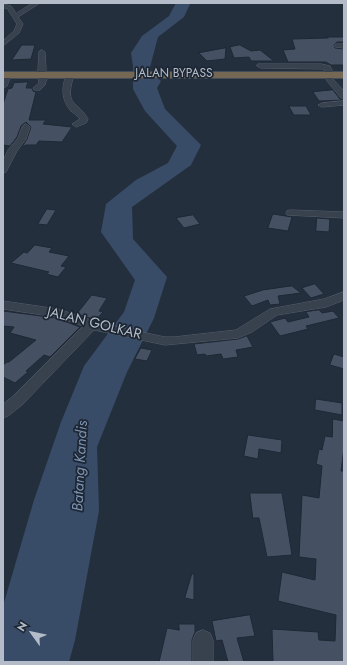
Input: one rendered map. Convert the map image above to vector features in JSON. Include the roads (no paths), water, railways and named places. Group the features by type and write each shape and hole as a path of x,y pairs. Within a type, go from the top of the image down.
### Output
{"highway":[{"name":"JALAN BYPASS","path":"330,77 344,75"},
{"name":"JALAN BYPASS","path":"42,76 69,78 124,76"},
{"name":"JALAN BYPASS","path":"4,79 42,76 344,78"}],"street":[{"path":"15,16 37,3"},
{"path":"3,44 20,28 20,24 8,6"},
{"path":"37,88 41,85 42,52"},
{"path":"261,66 326,67 330,77 344,96"},
{"path":"69,78 66,98 75,110 84,117 83,122 76,124"},
{"path":"322,105 344,103"},
{"path":"3,170 13,150 22,139 26,127"},
{"path":"291,213 344,215"},
{"name":"JALAN GOLKAR","path":"3,305 58,314 96,327 174,341 238,334 246,331 274,312 326,303 344,296"},
{"path":"3,412 17,401 96,327"},
{"path":"202,662 203,640"}],"water":[{"name":"Batang Kandis","path":"176,3 190,4 184,17 158,37 149,71 161,81 157,88 165,109 201,145 191,165 132,207 133,239 167,277 154,318 127,372 97,447 99,511 75,640 69,662 3,662 3,606 34,500 61,422 84,366 124,312 135,280 101,232 106,204 136,180 168,163 177,146 145,111 133,89 133,66 131,53 142,36 169,16"}]}
